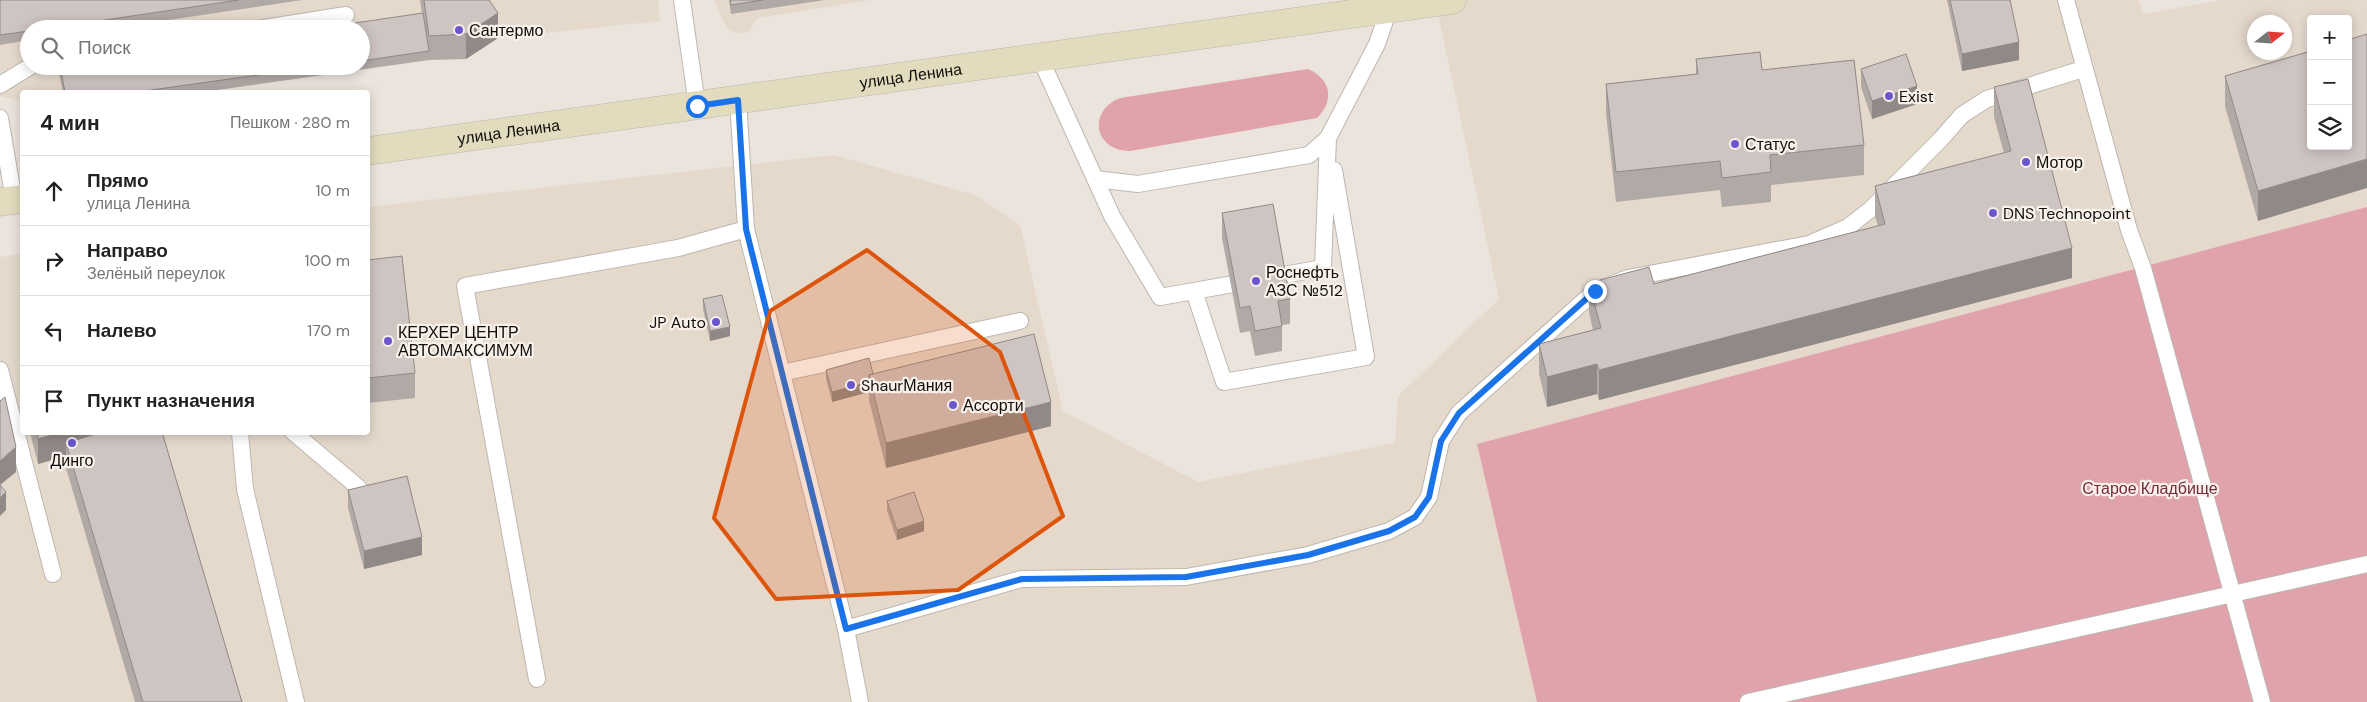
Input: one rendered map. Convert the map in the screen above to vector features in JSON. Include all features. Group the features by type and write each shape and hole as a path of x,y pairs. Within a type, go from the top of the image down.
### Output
{"main road":[{"name":"улица Ленина","path":"370,151 1040,58 1402,5 1452,0"}],"lane":[{"path":"682,0 697,106"},
{"path":"2066,0 2083,69 2129,230 2143,268 2262,702"},
{"path":"1095,179 1138,184 1309,155 1328,138 1377,44 1402,5"},
{"path":"315,20 346,15"},
{"path":"1040,58 1112,216 1160,296 1323,268 1328,138"},
{"path":"846,629 1022,579 1186,577 1308,555 1389,531 1415,517 1429,497 1441,441 1459,413 1595,291 1628,278 1809,244 1848,228 1871,209 1941,139 1962,114 1987,99 2083,69"},
{"path":"0,86 20,73"},
{"path":"738,100 746,229 846,629 860,702"},
{"path":"0,118 12,201"},
{"path":"1194,291 1224,382 1366,357 1328,138"},
{"path":"538,679 465,286 678,248 746,229"},
{"path":"782,373 1020,321"},
{"path":"0,370 53,574"},
{"path":"240,435 244,489 296,702"},
{"path":"297,435 359,488"},
{"path":"1748,702 2367,564"}],"highlighted area":[{"path":"867,250 1000,352 1063,516 958,590 776,599 714,518 770,311"}],"shaded area":[{"path":"0,0 658,0 660,21 498,38 466,59 429,60 370,68 370,20 20,20 20,75 323,75 217,90 20,90 20,101 0,96"},
{"path":"715,0 871,0 757,18 749,31 740,34 728,29 719,13"},
{"path":"1435,0 2139,0 2143,14 2222,0 2367,0 2367,207 1477,444 1537,702 0,702 0,257 20,254 20,435 370,435 370,207 834,155 975,195 1020,225 1063,411 1198,482 1395,443 1398,396 1499,299"}],"green space":[{"path":"1308,69 1322,78 1328,90 1326,104 1317,118 1130,151 1109,145 1102,138 1099,129 1099,120 1103,112 1109,104 1120,98"},
{"name":"Старое Кладбище","path":"2367,207 2367,702 1537,702 1477,444"}],"building":[{"path":"0,0 239,0 105,20 20,20 20,32 0,35"},
{"path":"424,0 489,0 498,13 466,34 429,36"},
{"path":"730,0 763,0 731,5"},
{"path":"1950,0 2010,0 2019,42 1962,54"},
{"path":"423,13 429,51 370,60 370,21"},
{"path":"2367,34 2367,159 2258,191 2225,76 2280,60 2292,60 2292,57 2307,52 2307,150 2352,150 2352,39"},
{"name":"Статус","path":"1760,52 1762,70 1854,60 1864,145 1770,155 1771,172 1722,178 1720,161 1616,172 1606,84 1698,74 1696,59"},
{"path":"1906,54 1917,86 1872,101 1861,69"},
{"path":"62,75 258,75 151,90 65,90"},
{"path":"2028,79 2072,248 1599,370 1597,364 1547,377 1539,344 1601,328 1589,283 1649,267 1654,284 1885,224 1875,186 2011,151 1994,87"},
{"name":"Роснефть АЗС №512","path":"1273,204 1290,299 1278,301 1282,326 1255,331 1250,306 1240,308 1222,213"},
{"name":"КЕРХЕР ЦЕНТР АВТОМАКСИМУМ","path":"402,256 415,373 370,378 370,260"},
{"name":"JP Auto","path":"722,295 730,327 710,331 703,299"},
{"path":"1034,334 1051,402 886,443 869,375"},
{"path":"869,358 873,374 869,375 869,382 832,392 826,370"},
{"path":"5,397 16,447 0,461 0,401"},
{"path":"37,435 52,435 38,439"},
{"path":"92,435 163,435 242,702 143,702 66,443"},
{"path":"407,476 422,537 364,551 348,490"},
{"path":"0,485 6,492 0,498"},
{"path":"914,492 924,521 897,530 887,501"}],"place":[{"name":"Сантермо","path":"459,30"},
{"name":"Exist","path":"1889,96"},
{"name":"Статус","path":"1735,144"},
{"name":"Мотор","path":"2026,162"},
{"name":"DNS Technopoint","path":"1993,213"},
{"name":"Роснефть АЗС №512","path":"1256,281"},
{"name":"JP Auto","path":"716,322"},
{"name":"КЕРХЕР ЦЕНТР АВТОМАКСИМУМ","path":"388,341"},
{"name":"ShaurМания","path":"851,385"},
{"name":"Ассорти","path":"953,405"},
{"name":"Динго","path":"72,443"}],"route":[{"path":"697,106 738,100 746,229 846,629 1022,579 1186,577 1308,555 1389,531 1415,517 1429,497 1441,441 1459,413 1595,291"}]}
